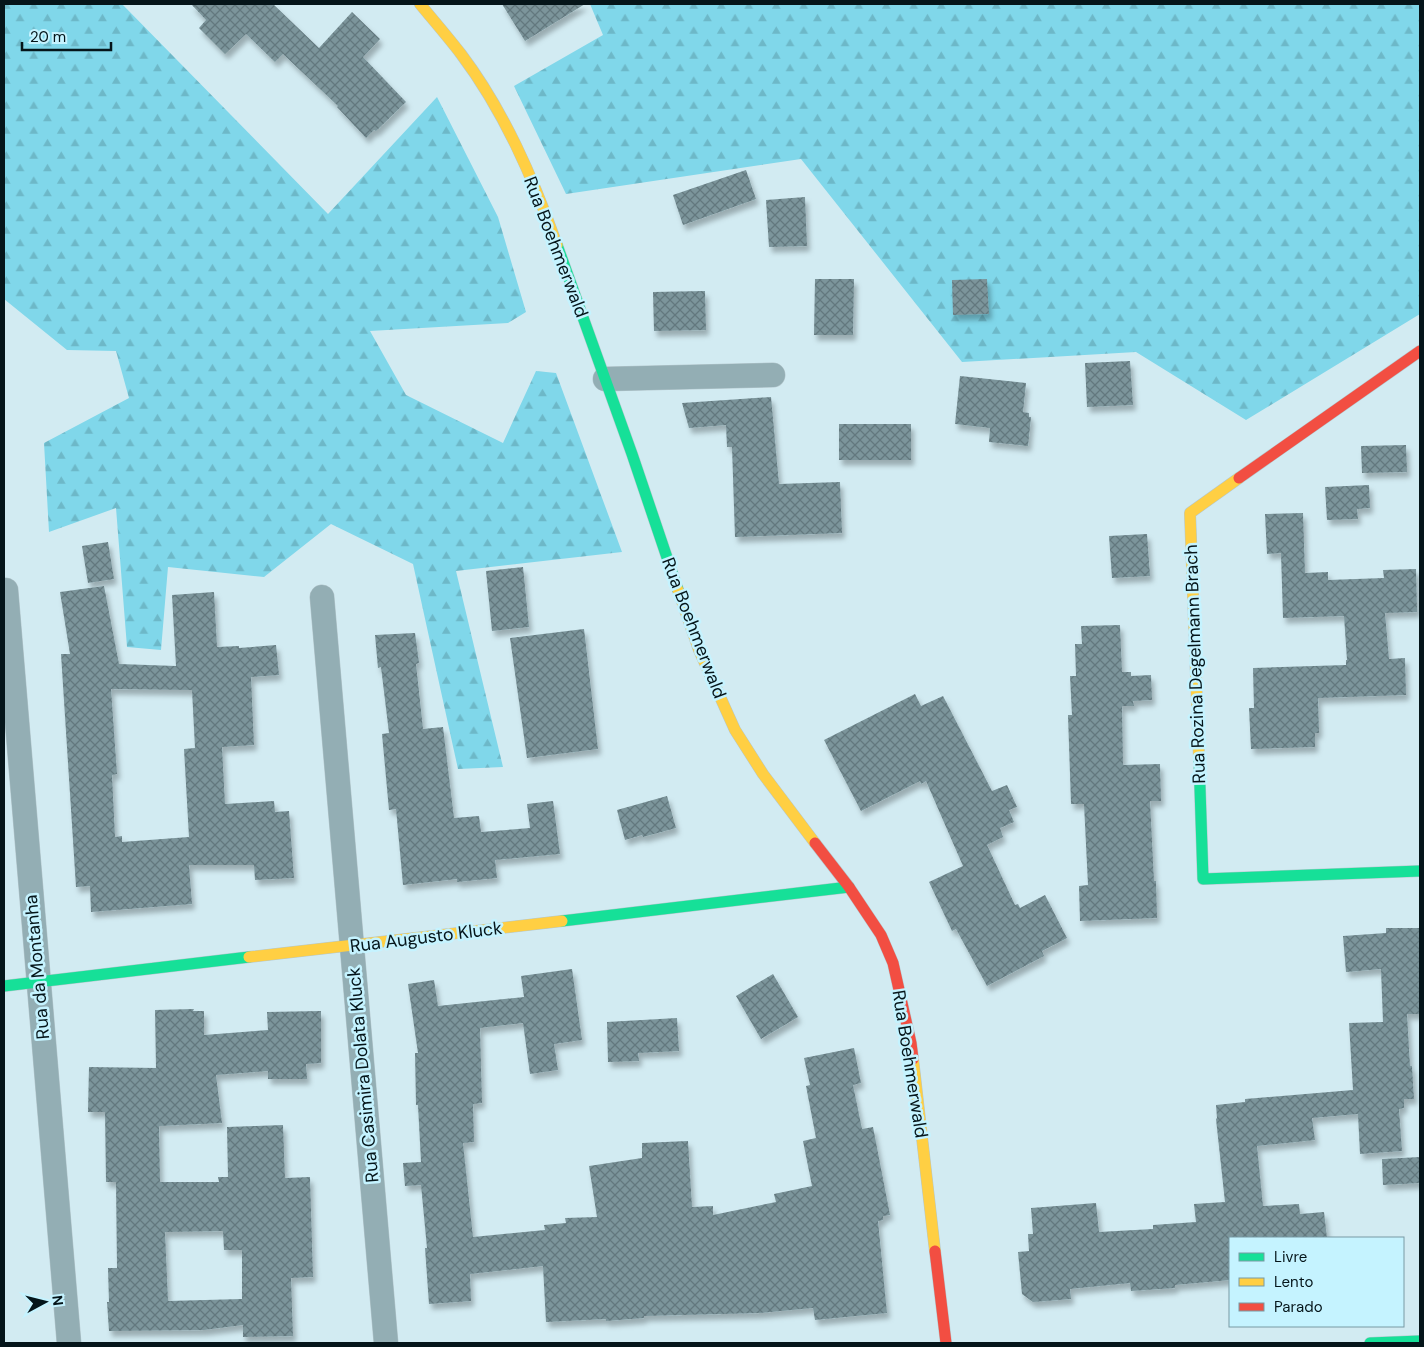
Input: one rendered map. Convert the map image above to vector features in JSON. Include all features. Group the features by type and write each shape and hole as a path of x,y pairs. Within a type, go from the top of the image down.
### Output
{"street":[{"name":"Rua Boehmerwald","path":"420,4 462,55 494,105 521,154 542,204 605,379 699,650 735,730 763,774 849,887 881,934 893,963 902,995 911,1043 946,1343"},
{"name":"Rua Rozina Degelmann Brach","path":"1420,351 1190,513 1203,879 1420,871"},
{"path":"605,379 772,375"},
{"name":"Rua da Montanha","path":"6,590 69,1343"},
{"name":"Rua Casimira Dolata Kluck","path":"322,596 386,1343"},
{"name":"Rua Augusto Kluck","path":"4,986 849,887"},
{"path":"1370,1343 1420,1341"}],"green space":[{"path":"4,4 122,4 328,214 437,97 498,217 526,312 508,323 370,331 406,395 503,443 536,371 556,373 622,552 456,571 503,767 458,769 413,564 331,524 264,577 168,567 161,650 127,647 116,508 49,532 44,443 129,398 116,351 67,350 4,299"},
{"path":"590,4 1420,4 1420,314 1246,420 1136,352 962,362 801,159 566,194 514,86 603,35"}],"building":[{"path":"191,4 273,4 319,48 352,12 380,39 363,57 406,102 366,138 338,106 283,54 275,62 246,34 225,54 199,28 206,20"},
{"path":"502,4 585,4 525,41"},
{"path":"746,170 756,199 683,225 673,195"},
{"path":"805,197 807,246 769,247 766,200"},
{"path":"815,279 854,279 853,335 814,335"},
{"path":"987,279 989,314 953,315 952,280"},
{"path":"705,291 706,330 654,331 653,292"},
{"path":"1130,361 1133,405 1087,407 1085,363"},
{"path":"960,376 1026,383 1023,412 1029,413 1029,417 1031,417 1028,446 989,442 990,428 955,424"},
{"path":"771,397 779,484 840,482 842,533 735,537 732,447 727,447 726,425 689,428 682,403"},
{"path":"839,424 911,424 911,460 839,460"},
{"path":"1406,445 1407,472 1362,473 1361,446"},
{"path":"1369,485 1370,508 1357,509 1358,519 1327,520 1325,487"},
{"path":"1303,513 1305,573 1328,572 1328,580 1384,578 1383,570 1416,569 1417,612 1385,613 1389,659 1405,658 1406,695 1318,698 1319,733 1315,733 1315,747 1251,749 1249,708 1254,708 1253,668 1346,665 1344,616 1283,618 1281,553 1267,554 1265,514"},
{"path":"1147,534 1150,576 1112,578 1109,536"},
{"path":"108,542 114,579 88,583 82,546"},
{"path":"523,567 529,627 492,631 486,571"},
{"path":"104,586 119,664 176,666 172,595 214,592 217,647 239,646 239,648 276,645 279,675 251,677 254,745 222,747 225,804 274,801 275,812 289,811 294,878 255,880 254,865 189,865 192,904 91,912 90,886 76,887 61,654 70,654 60,592","holes":["111,689 192,690 195,748 184,749 189,837 122,842 122,836 115,837 112,775 117,774"]},
{"path":"1120,625 1122,672 1131,672 1131,676 1151,675 1152,700 1133,701 1134,706 1122,706 1123,765 1160,764 1161,801 1150,801 1157,918 1080,921 1079,886 1088,885 1084,804 1071,804 1068,715 1072,715 1070,676 1076,676 1075,644 1082,644 1081,626"},
{"path":"584,629 598,749 527,758 510,638"},
{"path":"415,633 419,663 416,664 423,729 443,727 454,818 479,816 481,832 530,828 527,804 553,801 560,854 495,860 497,878 457,882 457,879 403,885 396,809 389,810 382,734 389,733 381,667 378,668 375,635"},
{"path":"915,694 921,706 943,696 992,791 1007,785 1017,807 1009,810 1014,822 1000,828 1003,837 987,845 1015,905 1018,904 1020,908 1045,895 1067,938 1042,951 1044,956 987,986 956,929 952,931 929,882 963,866 926,781 921,784 920,781 861,811 824,740"},
{"path":"667,796 676,828 625,840 617,810"},
{"path":"1386,928 1420,928 1420,1014 1407,1014 1414,1099 1404,1099 1404,1108 1399,1109 1402,1151 1360,1154 1358,1114 1312,1118 1315,1140 1257,1146 1263,1206 1299,1204 1300,1214 1324,1212 1327,1237 1229,1237 1229,1280 1175,1285 1175,1288 1131,1291 1130,1283 1070,1289 1071,1299 1033,1302 1022,1294 1018,1252 1029,1251 1028,1234 1033,1234 1031,1208 1096,1203 1099,1232 1153,1229 1153,1225 1196,1222 1194,1204 1225,1202 1216,1105 1245,1102 1245,1099 1353,1090 1349,1023 1383,1022 1381,969 1346,972 1343,936 1386,933"},
{"path":"572,969 582,1040 554,1044 558,1070 530,1074 523,1023 480,1028 482,1103 473,1104 474,1142 463,1143 473,1237 545,1230 544,1225 566,1223 565,1218 597,1217 589,1166 642,1158 642,1143 688,1141 692,1207 713,1206 713,1215 776,1202 774,1194 812,1186 803,1141 816,1138 806,1086 810,1085 804,1058 854,1048 861,1083 853,1085 862,1129 873,1127 890,1215 883,1216 883,1220 878,1221 887,1313 815,1320 813,1308 760,1313 644,1316 644,1318 606,1321 606,1319 546,1322 543,1266 470,1274 471,1301 429,1304 425,1248 427,1248 421,1185 405,1186 403,1163 421,1162 418,1105 416,1105 415,1053 418,1053 408,984 434,980 438,1006 524,997 521,976"},
{"path":"773,974 798,1017 761,1039 736,996"},
{"path":"194,1009 193,1011 204,1011 204,1035 268,1030 267,1012 321,1011 321,1063 306,1064 307,1079 268,1079 268,1071 216,1075 222,1123 159,1126 160,1182 219,1182 218,1177 228,1177 227,1127 283,1125 285,1178 310,1177 313,1277 291,1278 293,1336 243,1337 243,1325 204,1330 109,1331 107,1302 109,1302 108,1268 117,1268 116,1182 106,1182 105,1112 88,1112 89,1067 156,1068 155,1010","holes":["223,1231 224,1250 242,1250 242,1299 168,1301 165,1232"]},
{"path":"677,1018 679,1051 638,1053 639,1061 608,1062 607,1022"},
{"path":"1420,1157 1420,1183 1383,1185 1382,1159"}],"traffic: fast":[{"path":"557,245 632,454 678,590"},
{"path":"1199,758 1203,879 1420,871"},
{"path":"562,921 849,887"},
{"path":"4,986 249,957"},
{"path":"1370,1343 1420,1341"}],"traffic: slow":[{"path":"420,4 461,54 491,98 527,170 557,245"},
{"path":"1199,758 1190,513 1239,478"},
{"path":"678,590 699,650 735,730 763,774 815,843"},
{"path":"249,957 562,921"},
{"path":"913,1059 935,1251"}],"traffic: jam":[{"path":"1239,478 1420,351"},
{"path":"815,843 849,887 881,935 893,963 913,1059"},
{"path":"935,1251 946,1343"}]}
